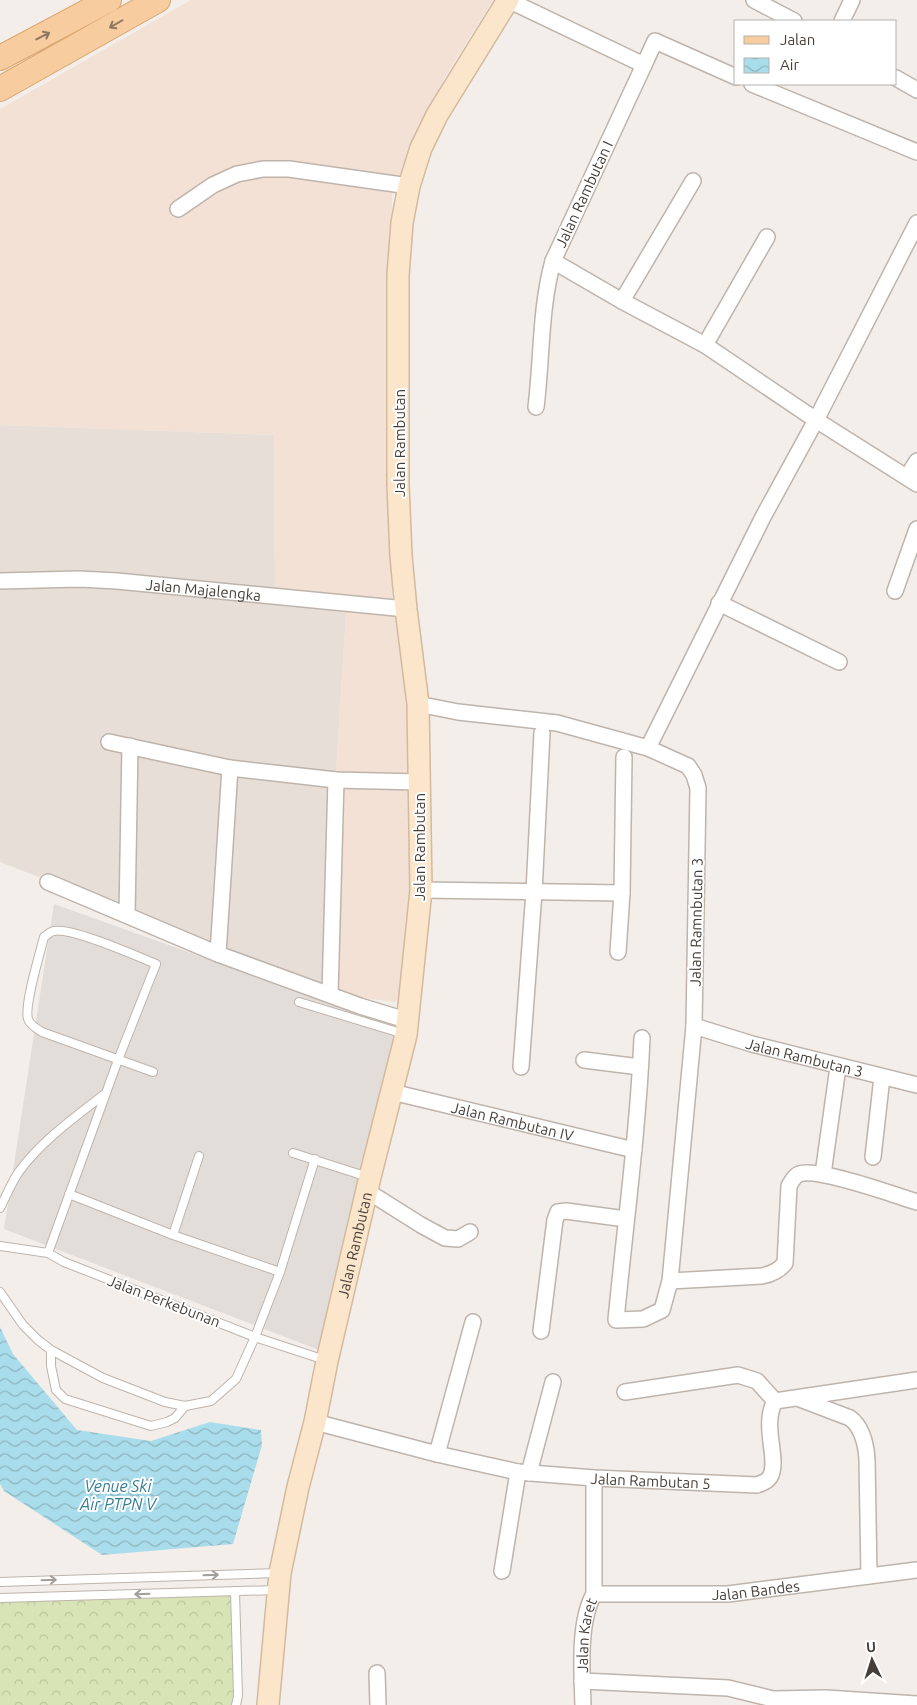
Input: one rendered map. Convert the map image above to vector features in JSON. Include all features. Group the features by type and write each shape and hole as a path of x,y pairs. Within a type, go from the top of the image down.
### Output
{"main road":[{"path":"0,58 109,0"},
{"path":"0,89 158,0"},
{"name":"Jalan Rambutan","path":"268,1705 279,1581 298,1487 315,1422 327,1361 369,1184 408,1028 421,890 418,704 401,556 398,485 398,275 402,223 409,186 421,148 437,115 508,0"},
{"path":"80,17 92,38"}],"street":[{"path":"508,0 644,65"},
{"path":"754,0 792,20"},
{"path":"842,20 852,0"},
{"name":"Jalan Rambutan I","path":"734,76 656,42 552,261 705,345 816,420 912,480"},
{"path":"897,79 917,90"},
{"path":"754,85 917,152"},
{"path":"178,209 213,185 237,174 263,169 290,169 409,186"},
{"path":"622,301 693,181"},
{"path":"648,748 762,517 816,420 917,222"},
{"path":"705,345 766,237"},
{"path":"536,407 541,366 546,286 552,261"},
{"path":"912,480 917,461"},
{"path":"895,591 917,530"},
{"name":"Jalan Majalengka","path":"0,581 79,579 117,581 406,609"},
{"path":"719,603 839,662"},
{"name":"Jalan Ramnbutan 3","path":"418,704 458,712 557,724 648,748 688,766 694,775 698,788 694,1026 670,1281 662,1310 643,1319 616,1320 626,1219"},
{"path":"521,1067 534,892 542,734"},
{"path":"110,742 230,768 336,780 418,782"},
{"path":"127,915 130,746"},
{"path":"618,952 622,893 624,757"},
{"path":"218,954 230,768"},
{"path":"330,994 336,780"},
{"path":"48,882 218,954 330,994 408,1028"},
{"path":"421,890 622,893"},
{"name":"Jalan Rambutan 3","path":"694,1026 838,1067 917,1085"},
{"path":"541,1331 555,1220 558,1212 566,1211 626,1219 634,1150 642,1038"},
{"path":"584,1060 640,1067"},
{"path":"823,1174 838,1067"},
{"path":"873,1157 882,1077"},
{"name":"Jalan Rambutan IV","path":"392,1092 634,1150"},
{"path":"670,1281 762,1276 773,1274 781,1268 785,1263 789,1186 794,1177 800,1173 823,1174 917,1202"},
{"path":"369,1184 421,1225 445,1238 458,1239 470,1232"},
{"path":"437,1454 473,1322"},
{"path":"625,1392 738,1375 758,1381 775,1401 917,1380"},
{"path":"502,1571 524,1472 553,1382"},
{"path":"798,1398 856,1422 865,1444 867,1459 869,1576"},
{"name":"Jalan Rambutan 5","path":"315,1422 437,1454 524,1472 594,1478 757,1485 767,1481 773,1470 769,1420 771,1408 775,1401"},
{"name":"Jalan Karet","path":"583,1705 584,1619 594,1594 594,1478"},
{"name":"Jalan Bandes","path":"594,1594 728,1594 917,1570"},
{"path":"377,1674 378,1705"},
{"path":"582,1681 728,1688 773,1699 826,1698 917,1704"}],"lane":[{"path":"48,1253 118,1060 156,964 95,940 65,932 53,931 44,937 28,1005 28,1020 42,1032 118,1060 153,1072"},
{"path":"299,1002 408,1028"},
{"path":"0,1208 18,1174 36,1153 54,1134 107,1092"},
{"path":"293,1153 315,1160 369,1184"},
{"path":"173,1235 199,1156"},
{"path":"0,1292 23,1325 51,1350 104,1378 165,1402 185,1406 211,1401 236,1379 255,1338 280,1272 315,1160"},
{"path":"69,1194 173,1235 280,1272"},
{"name":"Jalan Perkebunan","path":"0,1246 48,1253 64,1262 255,1338 327,1361"},
{"path":"51,1350 51,1366 56,1390 65,1399 152,1426 175,1418 185,1406"},
{"path":"0,1582 279,1581"},
{"path":"0,1598 235,1592 279,1581"},
{"path":"235,1592 238,1696 236,1705"}],"shaded area":[{"path":"191,0 493,0 445,77 392,195 388,416 392,600 408,701 412,882 405,993 395,1002 346,996 334,980 336,773 347,598 275,592 274,435 0,425 0,109"},
{"path":"0,425 274,435 275,592 347,598 336,773 346,996 0,862"},
{"path":"54,904 401,1028 324,1352 4,1229"}],"green space":[{"path":"235,1591 236,1705 0,1705 0,1598"}],"water":[{"name":"Venue Ski Air PTPN V","path":"0,1327 13,1354 77,1430 151,1441 210,1422 261,1430 262,1445 233,1544 102,1555 4,1491 0,1484"}]}
